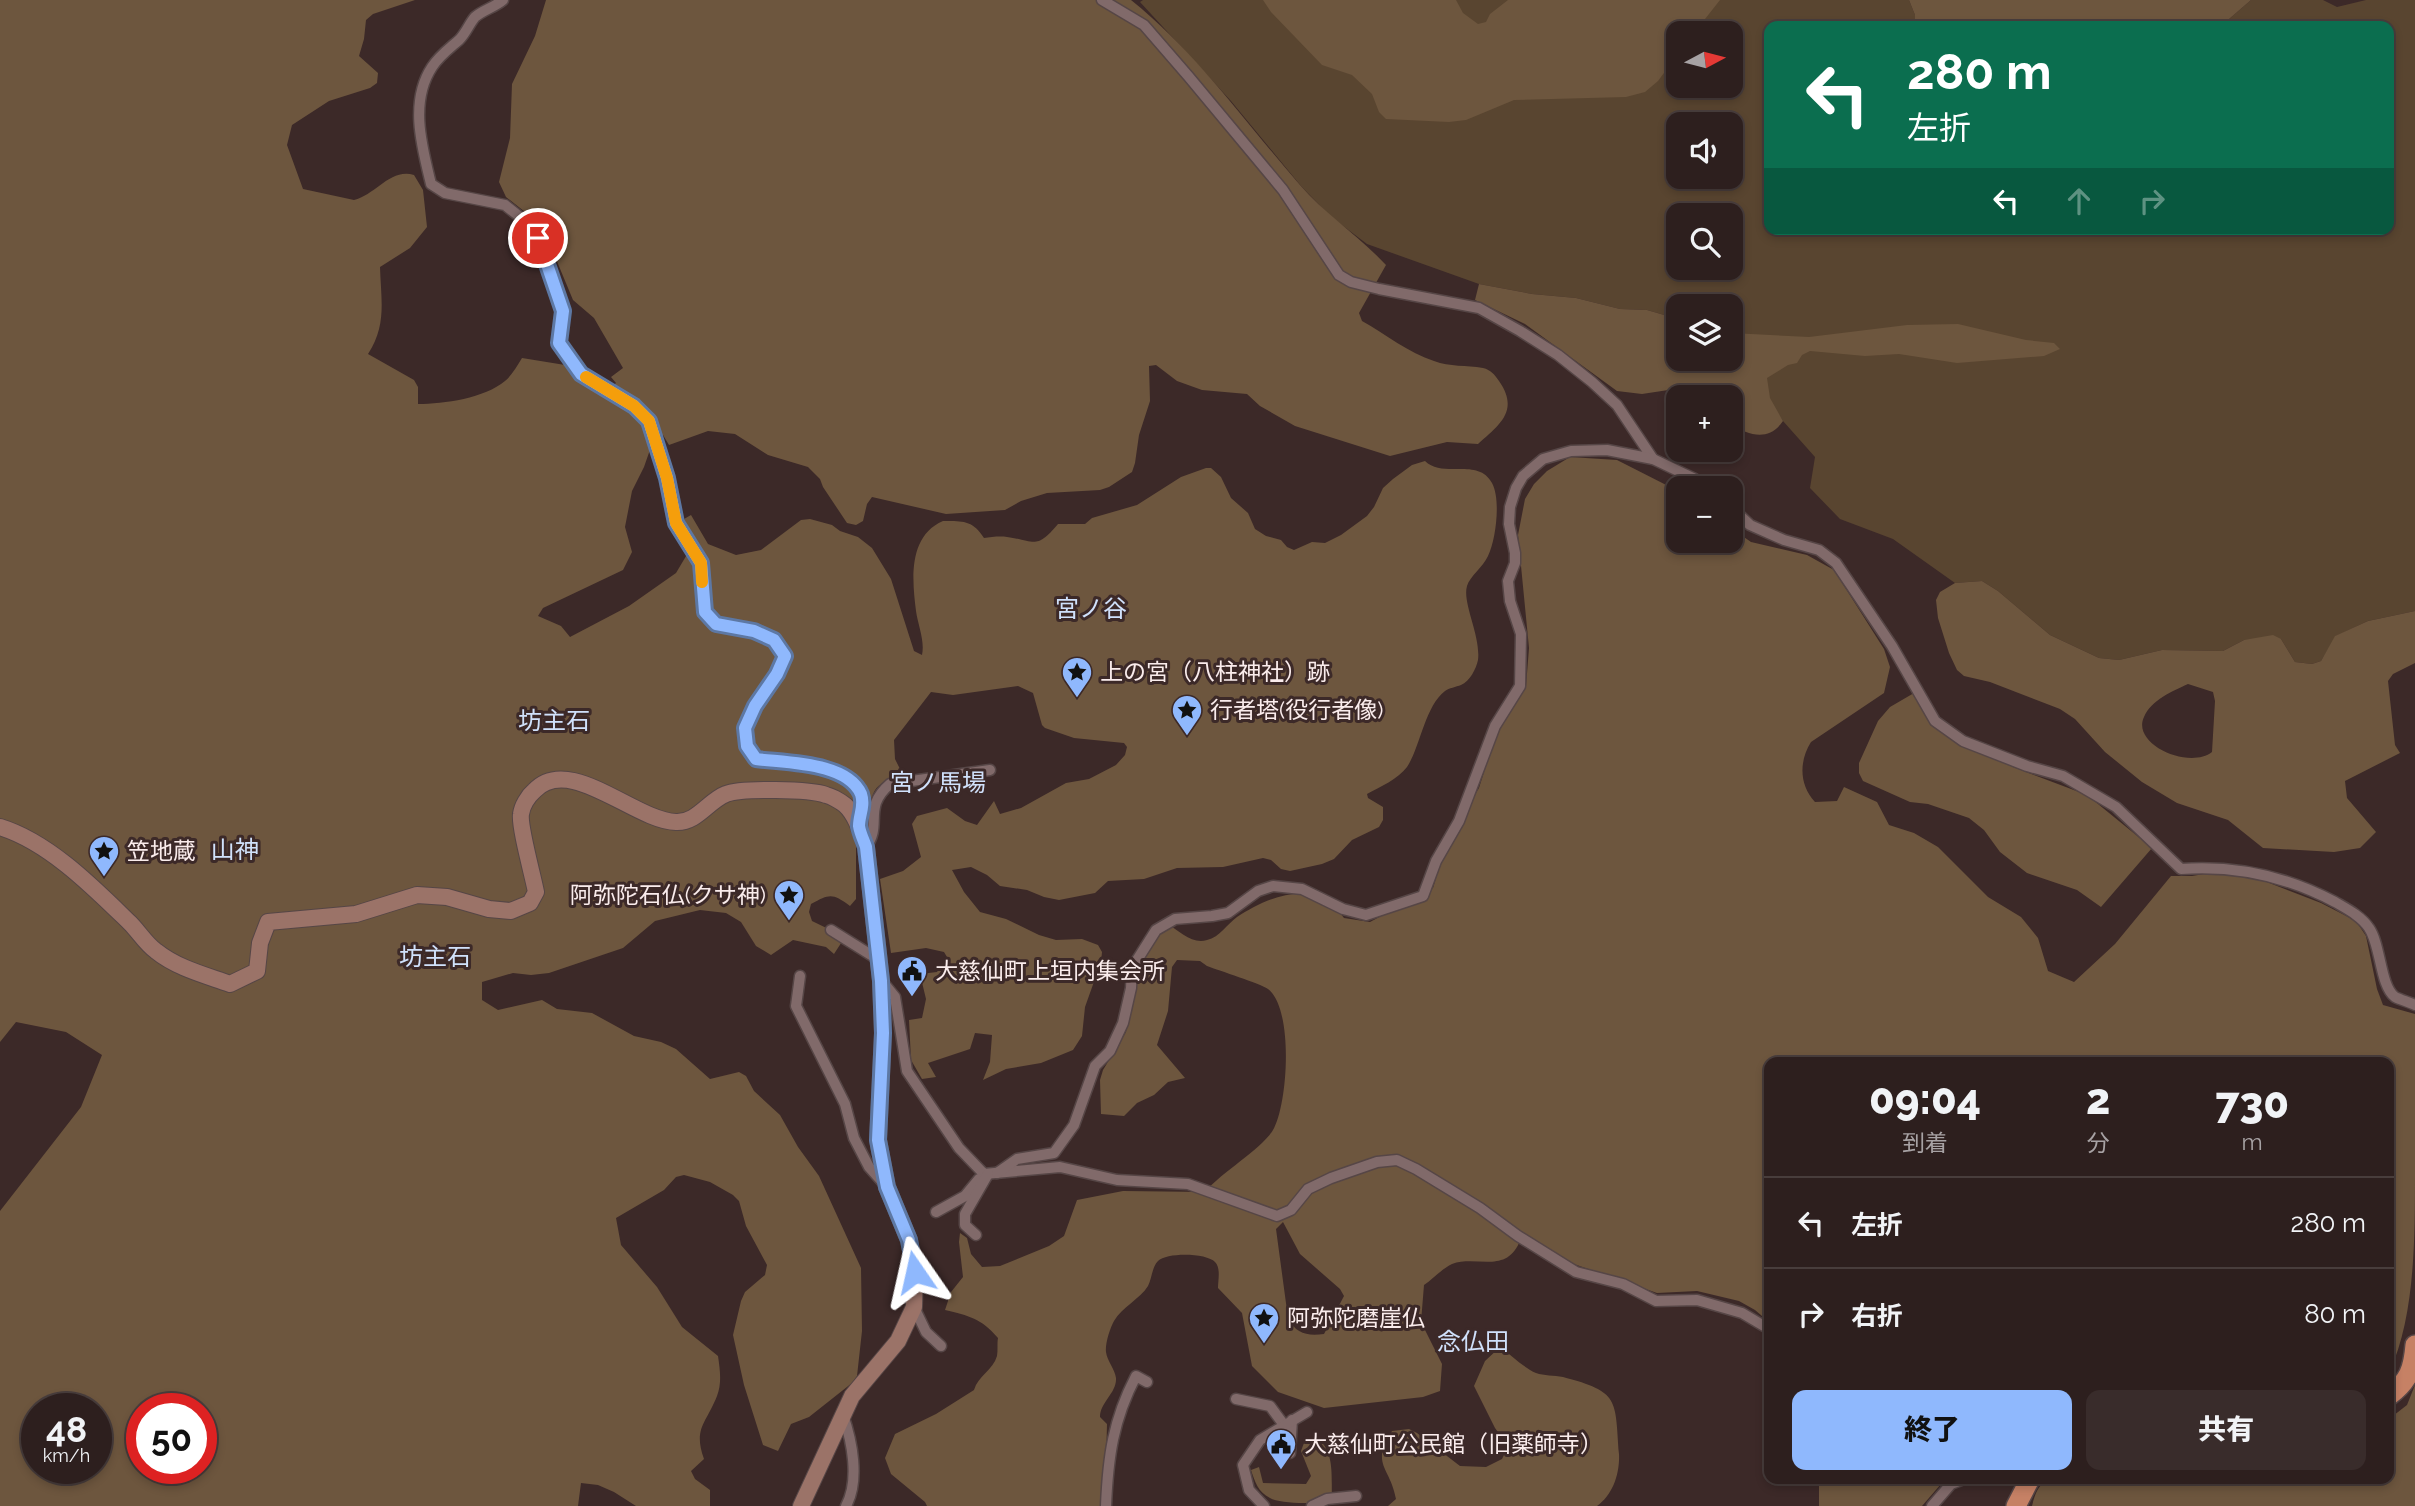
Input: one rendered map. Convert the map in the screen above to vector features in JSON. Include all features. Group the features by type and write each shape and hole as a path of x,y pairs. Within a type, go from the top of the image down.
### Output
{"highway":[{"path":"2394,1392 2413,1369 2415,1345"},
{"path":"2016,1506 2025,1484"}],"main road":[{"path":"0,827 16,832 64,864 95,889 154,950 201,975 230,984 257,971 260,943 268,922 356,914 417,895 447,897 489,909 511,911 530,903 536,892 520,815 528,796 540,784 568,779 592,787 647,814 677,823 699,815 725,794 747,790 826,794 845,806 859,826 866,847 881,981 883,1033 878,1140 887,1187 909,1240 915,1272 914,1307 898,1341 852,1396 801,1506"}],"street":[{"path":"503,0 494,8 476,16 462,37 432,67 425,82 419,101 421,134 431,184 445,193 505,205 530,225 538,238 563,311 559,343 581,374 634,406 649,421 667,478 676,523 701,563 705,612 716,624 754,631 774,640 785,656 745,728 747,746 756,759 824,767 851,779 861,795 863,808 859,826"},
{"path":"1102,0 1143,25 1189,77 1283,190 1339,275 1351,282 1378,289 1479,308 1520,331 1566,362 1617,405 1653,459"},
{"path":"936,1212 965,1196 990,1174 1017,1159 1054,1153 1074,1125 1095,1066 1110,1051 1123,1023 1131,988 1132,968 1156,930 1175,919 1228,913 1258,891 1273,886 1302,889 1343,909 1366,915 1423,896 1436,861 1459,821 1496,726 1520,686 1521,634 1510,601 1508,581 1515,563 1509,524 1516,488 1523,476 1543,459 1571,451 1606,450 1653,459 1689,476"},
{"path":"1743,518 1751,525 1784,540 1819,550 1836,563 1892,646 1935,721 1963,741 2027,766 2063,776 2116,807 2181,869 2211,867 2254,872 2295,883 2352,912 2369,927 2378,949 2387,986 2394,996 2415,1005"},
{"path":"866,847 873,838 874,809 878,795 890,784 990,770"},
{"path":"831,930 879,960"},
{"path":"800,976 796,1006 845,1104 854,1138 869,1167 887,1187"},
{"path":"881,981 895,998 907,1071 959,1148 990,1174 1060,1167 1117,1180 1188,1184 1277,1216 1290,1210 1308,1189 1331,1178 1377,1162 1397,1160 1480,1208 1518,1236 1576,1272 1623,1284 1656,1301 1697,1300 1742,1313 1764,1326"},
{"path":"976,1235 965,1225 965,1214 990,1174"},
{"path":"914,1307 926,1332 941,1346"},
{"path":"1106,1506 1112,1437 1118,1417 1136,1376 1147,1381"},
{"path":"1236,1399 1270,1406 1288,1423 1290,1453"},
{"path":"1264,1506 1249,1490 1243,1465 1260,1440 1307,1412"},
{"path":"842,1415 848,1431 853,1472 846,1506"},
{"path":"1932,1506 1948,1484"},
{"path":"1312,1506 1327,1499 1356,1496"}],"shaded area":[{"path":"0,0 415,0 373,14 366,20 359,56 378,73 377,83 370,88 329,101 292,125 287,145 303,189 354,200 390,179 405,174 414,175 423,190 427,227 410,248 380,267 380,322 368,354 414,380 418,387 418,404 452,401 487,392 508,379 522,358 565,365 604,393 616,383 611,377 623,368 594,318 573,300 539,223 506,197 499,182 510,138 512,84 535,36 546,0 1131,0 1178,42 1310,196 1386,265 1359,313 1362,321 1425,358 1440,363 1488,370 1496,376 1505,392 1508,401 1504,417 1478,444 1447,442 1390,456 1295,426 1260,406 1247,394 1202,390 1177,381 1156,365 1149,366 1150,401 1139,435 1135,463 1132,472 1109,487 1100,490 1047,493 1021,501 1005,510 946,514 872,497 867,504 863,521 856,525 847,523 820,479 808,467 768,455 735,434 708,431 669,445 663,435 652,444 632,491 625,527 632,552 623,570 543,608 538,616 561,626 570,637 629,606 676,573 695,541 684,519 691,515 708,544 736,555 761,550 801,520 810,519 832,525 858,537 872,548 891,579 914,651 922,655 914,586 915,560 923,537 943,521 967,523 976,528 984,538 1004,537 1035,542 1045,538 1058,524 1085,524 1092,518 1137,505 1181,477 1211,468 1221,477 1231,498 1248,513 1255,529 1266,536 1281,540 1294,550 1312,542 1325,543 1341,535 1367,516 1383,488 1393,479 1412,465 1425,461 1432,466 1469,469 1486,475 1495,490 1496,499 1491,549 1467,586 1466,593 1477,641 1478,660 1474,671 1464,683 1447,690 1438,698 1407,767 1394,779 1367,794 1368,798 1383,807 1383,820 1379,827 1352,840 1334,859 1290,871 1281,869 1271,860 1263,858 1223,867 1177,868 1144,879 1108,881 1095,893 1059,900 1027,890 1000,886 971,867 952,870 964,892 980,912 1006,919 1056,940 1082,939 1098,945 1102,952 1101,962 1085,1007 1082,1036 1073,1050 1041,1063 1006,1069 983,1080 990,1062 992,1035 975,1033 970,1049 928,1063 936,1077 922,1079 911,1060 909,1020 922,1018 926,999 920,974 937,972 947,957 944,952 926,948 891,953 880,879 903,871 921,857 912,824 917,816 947,808 965,821 977,825 994,801 1000,814 1021,808 1066,783 1089,779 1116,765 1125,755 1127,747 1124,743 1074,738 1045,728 1033,693 1018,686 953,695 931,692 894,740 895,759 903,775 878,786 872,796 869,812 844,816 856,834 856,899 850,906 831,896 811,904 809,912 812,921 845,937 834,954 826,947 793,940 771,955 756,946 741,922 726,913 700,910 655,921 623,948 549,973 513,973 482,982 482,1000 498,1010 542,1000 557,1009 592,1013 634,1036 661,1042 676,1049 710,1079 739,1072 746,1076 754,1091 780,1115 819,1176 861,1268 862,1331 857,1376 809,1417 791,1424 778,1451 763,1445 744,1385 733,1335 745,1292 765,1275 767,1265 746,1226 739,1201 710,1182 684,1175 676,1177 664,1190 616,1218 621,1245 657,1287 682,1327 718,1356 719,1391 700,1433 704,1459 691,1471 695,1479 710,1490 710,1506 636,1506 598,1485 581,1483 578,1506 0,1506 0,1211 81,1107 102,1055 66,1032 16,1022 0,1042"},
{"path":"1263,0 1456,0 1463,13 1478,24 1486,22 1490,14 1508,0 1720,0 1703,21 1666,21 1666,70 1645,92 1626,97 1514,100 1466,120 1449,122 1386,119 1379,112 1372,94 1352,75 1322,65 1271,12"},
{"path":"1909,0 1915,21 1764,21 1764,235 2394,235 2394,21 2227,21 2251,0 2323,0 2337,7 2366,0 2415,0 2415,611 2368,621 2336,636 2321,661 2312,664 2295,662 2281,639 2244,640 2223,651 2162,650 2119,660 2099,658 2050,635 1998,591 1982,581 1955,583 1893,539 1840,519 1810,488 1815,457 1783,421 1743,362 1743,294 1666,294 1666,316 1647,310 1620,309 1576,298 1532,294 1479,284 1367,244 1330,216 1301,186 1231,101 1140,2"},
{"path":"1909,0 2251,0 2227,21 1915,21"},
{"path":"1479,284 1532,294 1576,298 1620,309 1647,310 1666,316 1666,371 1743,371 1743,334 1809,337 1907,325 1958,324 2026,340 2054,343 2060,349 2044,356 1957,363 1899,354 1865,356 1810,351 1802,355 1797,363 1788,365 1767,378 1770,398 1783,421 1772,432 1758,435 1743,431 1743,385 1666,385 1666,390 1642,394 1617,391 1525,324 1475,300"},
{"path":"1570,457 1617,460 1666,485 1666,553 1743,553 1743,536 1751,542 1807,555 1834,570 1884,649 1890,667 1884,693 1811,742 1804,757 1802,773 1806,788 1815,802 1837,801 1844,787 1877,802 1889,825 1914,833 1938,847 1988,897 2021,917 2038,938 2048,971 2074,982 2115,944 2171,876 2210,873 2254,877 2321,903 2356,921 2366,936 2383,1005 2415,1014 2414,1251 2409,1303 2394,1361 2394,1057 1764,1057 1764,1318 1739,1301 1697,1291 1657,1293 1571,1263 1532,1238 1519,1243 1506,1258 1498,1261 1452,1264 1424,1285 1421,1322 1442,1364 1440,1391 1423,1397 1324,1408 1278,1392 1252,1366 1242,1313 1218,1288 1219,1271 1215,1262 1196,1255 1170,1256 1156,1263 1148,1286 1117,1316 1108,1336 1106,1352 1116,1383 1100,1417 1107,1424 1106,1463 1100,1506 927,1506 891,1474 885,1458 895,1434 936,1414 974,1390 997,1356 998,1338 986,1326 968,1316 945,1310 951,1292 963,1277 960,1233 967,1238 971,1254 982,1267 1000,1266 1049,1246 1064,1236 1077,1200 1123,1191 1205,1192 1260,1145 1273,1130 1282,1100 1286,1057 1282,1016 1276,1000 1263,986 1200,961 1177,960 1172,967 1168,1011 1157,1045 1185,1078 1168,1082 1154,1095 1137,1103 1124,1116 1101,1114 1100,1080 1103,1070 1126,1032 1135,981 1154,934 1168,924 1191,939 1207,940 1258,905 1294,894 1319,896 1330,902 1344,918 1370,922 1433,888 1448,838 1479,788 1497,730 1526,686 1529,648 1518,535 1525,499 1534,484 1547,471","holes":["1283,1222 1300,1254 1340,1289 1344,1296 1324,1334 1312,1335 1295,1328 1288,1318 1276,1229"]},
{"path":"1982,581 1998,591 2050,635 2099,658 2119,660 2162,650 2223,651 2244,640 2273,635 2281,639 2295,662 2312,664 2321,661 2335,636 2368,621 2415,611 2415,663 2393,674 2388,681 2395,745 2400,753 2345,781 2347,798 2376,832 2360,848 2334,852 2263,848 2228,820 2177,803 2142,782 2105,752 2075,719 2060,709 1990,682 1964,676 1957,670 1938,618 1936,600 1940,592 1955,583","holes":["2188,684 2213,692 2215,701 2212,752 2202,757 2177,756 2154,745 2146,736 2142,727 2144,717 2163,697"]},
{"path":"1914,693 1932,725 2013,767 2087,795 2152,848 2101,907 2077,890 2027,873 2000,852 1984,830 1969,818 1928,804 1910,802 1863,781 1859,773 1859,763 1878,721 1890,707"},
{"path":"1500,1347 1536,1373 1582,1382 1605,1393 1611,1400 1617,1421 1619,1461 1617,1476 1607,1496 1597,1506 1388,1506 1396,1499 1382,1459 1382,1451 1392,1431 1409,1429 1417,1433 1460,1466 1486,1467 1502,1459 1506,1451 1505,1442 1474,1386 1485,1361"},
{"path":"2415,1385 2415,1506 2032,1506 2043,1484 2394,1484 2394,1415 2407,1405"},
{"path":"1320,1441 1330,1460 1332,1499 1311,1503 1282,1502 1266,1496 1260,1490 1251,1470 1259,1467 1263,1483 1306,1484 1311,1476 1301,1451 1304,1443"},
{"path":"1819,1484 1941,1484 1922,1506 1819,1506"}],"slow traffic":[{"path":"586,377 634,406 649,421 667,478 676,523 686,535 701,563 702,582"}],"place":[{"name":"上の宮（八柱神社）跡","path":"1077,699"},
{"name":"行者塔(役行者像)","path":"1187,737"},
{"name":"笠地蔵","path":"104,878"},
{"name":"阿弥陀石仏(クサ神)","path":"789,922"},
{"name":"大慈仙町上垣内集会所","path":"912,998"},
{"name":"阿弥陀磨崖仏","path":"1264,1345"},
{"name":"大慈仙町公民館（旧薬師寺）","path":"1281,1471"}],"district":[{"name":"宮ノ谷","path":"1091,609"},
{"name":"坊主石","path":"554,721"},
{"name":"宮ノ馬場","path":"938,783"},
{"name":"山神","path":"235,850"},
{"name":"坊主石","path":"435,957"},
{"name":"念仏田","path":"1473,1342"}],"route":[{"path":"538,238 563,311 559,343 581,374 634,406 649,421 667,478 676,523 686,535 701,563 705,612 716,624 754,631 774,640 785,656 745,728 747,746 756,759 824,767 851,779 861,795 863,808 859,826 866,847 881,981 883,1033 878,1140 887,1187 909,1240 915,1272"}]}
